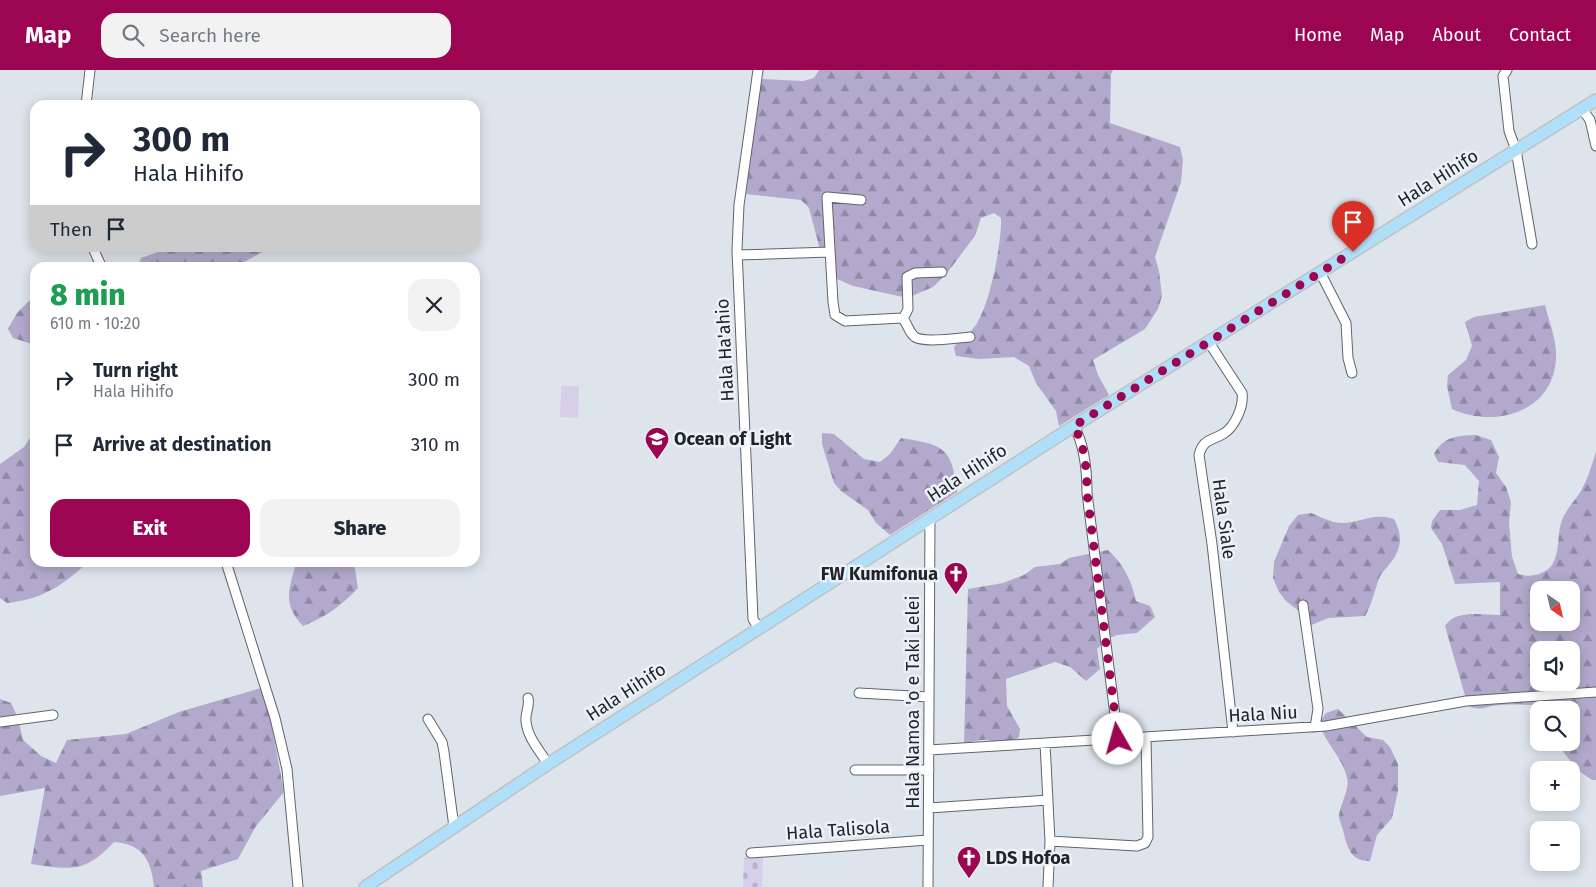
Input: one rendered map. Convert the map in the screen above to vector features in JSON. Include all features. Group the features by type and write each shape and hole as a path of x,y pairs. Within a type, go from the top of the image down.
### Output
{"main road":[{"name":"Hala Hihifo","path":"365,887 548,764 758,627 1208,341 1596,100"}],"street":[{"path":"87,100 90,70"},
{"name":"Hala Ha'ahio","path":"758,70 740,205 738,255 753,618 758,627"},
{"path":"1507,70 1503,76 1508,131 1516,150 1532,244"},
{"path":"1582,110 1590,120 1596,146"},
{"path":"861,200 827,197 832,302 835,315 845,321 904,319"},
{"path":"738,255 830,252"},
{"path":"942,272 915,273 907,277 908,309 904,319 911,333 921,339 970,337"},
{"path":"1320,272 1346,323 1348,358 1352,373"},
{"name":"Hala Siale","path":"1208,341 1242,393 1243,402 1232,427 1224,434 1209,439 1201,445 1198,455 1212,544 1233,732"},
{"path":"1074,426 1081,438 1087,476 1087,493 1118,739"},
{"name":"Hala Namoa 'o e Taki Lelei","path":"928,887 930,518"},
{"path":"228,567 275,718 286,769 298,887"},
{"path":"1303,605 1318,709 1315,727"},
{"name":"Hala Niu","path":"930,750 1315,727 1466,701 1596,692"},
{"path":"859,693 929,697"},
{"path":"528,698 529,702 525,718 527,728 548,764"},
{"path":"0,722 53,715"},
{"path":"428,719 442,742 454,827"},
{"path":"1050,840 1137,846 1145,843 1148,837 1146,737"},
{"path":"1045,743 1050,840 1048,887"},
{"path":"855,770 929,770"},
{"path":"929,808 1048,800"},
{"name":"Hala Talisola","path":"751,853 928,840"}],"green space":[{"path":"819,70 1113,70 1111,74 1110,123 1180,147 1183,160 1181,182 1155,257 1162,296 1158,309 1145,329 1093,360 1098,375 1109,395 1059,426 1056,411 1036,383 1029,366 1014,357 979,359 956,356 954,348 958,341 972,330 978,321 989,293 997,260 1001,229 1001,218 994,213 981,218 975,236 947,273 933,287 907,298 853,286 837,279 819,246 809,208 801,200 746,194 760,79 803,81 814,78"},
{"path":"158,252 263,252 244,262 140,262 141,258"},
{"path":"30,300 30,343 13,338 8,329 17,313"},
{"path":"1545,305 1554,338 1556,358 1553,377 1545,392 1534,403 1519,411 1503,416 1469,415 1452,409 1447,386 1448,375 1466,360 1472,346 1465,322 1474,317"},
{"path":"561,386 579,386 578,418 560,417"},
{"path":"822,433 834,434 864,459 880,462 890,454 901,438 936,446 943,450 952,465 957,492 890,535 876,523 868,510 841,491 834,483 822,444"},
{"path":"1476,435 1491,440 1499,457 1496,473 1506,487 1511,502 1509,523 1512,557 1518,574 1522,575 1532,576 1541,573 1549,568 1555,560 1563,518 1583,486 1596,451 1596,780 1592,780 1580,772 1580,761 1570,761 1563,751 1580,751 1580,701 1530,701 1530,705 1497,705 1481,708 1468,706 1445,626 1455,617 1462,615 1500,615 1500,582 1455,584 1442,544 1431,528 1432,521 1440,510 1460,510 1477,505 1479,481 1465,465 1438,462 1434,454 1447,440"},
{"path":"30,438 30,567 82,567 68,579 41,595 7,603 0,598 0,464 24,447"},
{"path":"1311,513 1342,523 1377,517 1394,519 1399,532 1400,544 1396,555 1380,575 1365,616 1328,618 1309,626 1300,612 1286,601 1279,592 1273,578 1274,562 1289,526 1298,515"},
{"path":"1108,550 1126,573 1136,601 1150,606 1155,617 1137,633 1117,635 1107,639 1097,649 1100,669 1086,681 1070,667 1055,662 1006,679 1007,706 1020,729 1019,737 1008,743 982,740 964,745 968,589 1003,583 1024,575 1035,567 1060,564 1069,558"},
{"path":"295,567 355,567 358,588 333,610 303,626 292,611 289,596"},
{"path":"261,688 271,722 284,792 256,826 238,859 201,871 203,887 154,887 151,869 144,855 139,850 124,843 114,842 94,859 77,867 67,868 31,864 45,788 0,796 0,699 11,703 18,718 23,740 41,756 56,763 67,740 126,734 179,712"},
{"path":"1338,709 1367,737 1383,740 1390,747 1398,764 1398,791 1392,818 1377,835 1370,861 1358,859 1350,852 1348,847 1339,816 1348,782 1342,764 1325,737 1319,723 1326,713"},
{"path":"763,855 762,887 743,887 744,858"}],"place":[{"name":"Ocean of Light","path":"657,460"},
{"name":"FW Kumifonua","path":"956,595"},
{"name":"LDS Hofoa","path":"969,879"}],"route":[{"path":"1118,739 1087,493 1087,476 1081,438 1074,426 1353,252"}]}
